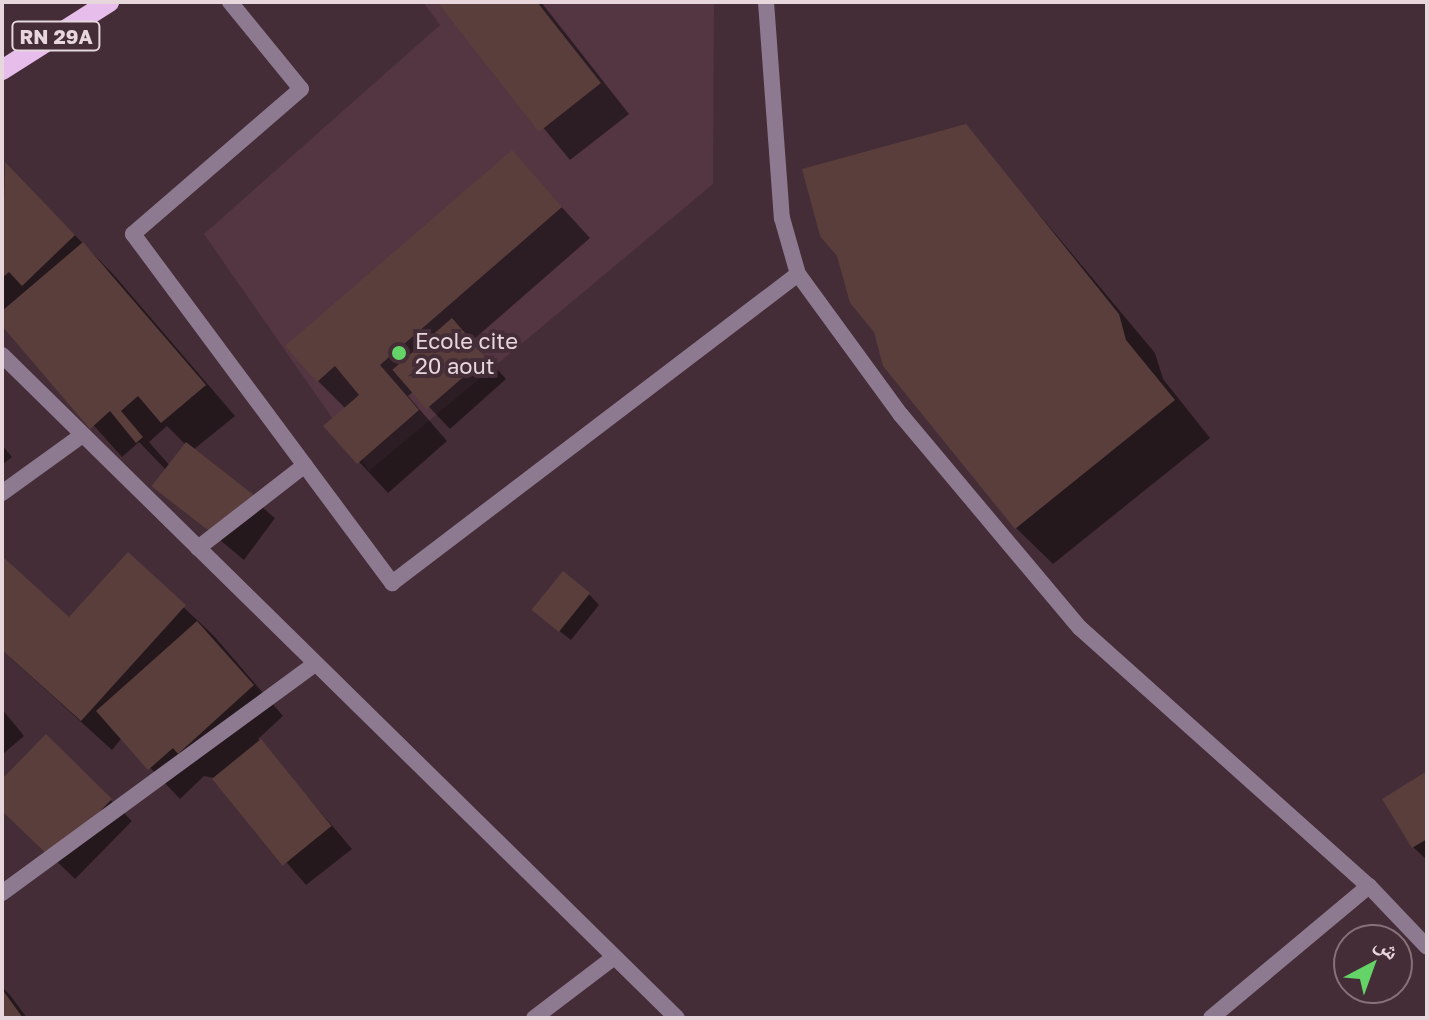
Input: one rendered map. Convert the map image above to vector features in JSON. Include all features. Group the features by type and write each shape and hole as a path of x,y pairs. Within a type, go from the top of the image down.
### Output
{"main road":[{"name":"RN 29A","path":"2,70 109,2"}],"street":[{"path":"230,2 301,89 133,234 392,583 798,274"},
{"path":"766,2 782,218 798,274 901,415 1080,628 1369,886 1427,947"},
{"path":"2,355 313,665 677,1018"},
{"path":"2,493 81,436"},
{"path":"198,548 305,465"},
{"path":"2,893 313,665"},
{"path":"1211,1018 1369,886"},
{"path":"534,1018 613,958"}],"shaded area":[{"name":"Ecole cite 20 aout","path":"423,2 714,2 713,184 369,471 204,234 440,25"}],"building":[{"path":"437,2 537,2 601,83 539,132"},
{"path":"966,124 1119,314 1126,340 1175,400 1015,529 883,366 874,332 850,303 837,256 820,236 802,169"},
{"path":"512,150 562,207 380,365 419,410 357,464 323,426 359,395 335,366 317,382 285,346"},
{"path":"5,162 75,235 22,286 9,272 2,278"},
{"path":"83,242 206,385 161,423 138,396 121,411 143,437 136,443 110,411 90,429 2,326 2,311"},
{"path":"452,318 486,357 426,409 392,370"},
{"path":"186,442 255,496 221,540 152,486"},
{"path":"128,552 186,605 81,721 2,650 2,556 69,617"},
{"path":"563,571 590,593 559,632 532,610"},
{"path":"197,621 254,685 178,754 173,748 148,770 96,711"},
{"path":"46,734 112,799 53,860 2,811 2,779"},
{"path":"261,739 331,826 283,866 212,779"},
{"path":"1427,771 1427,839 1412,848 1382,799"},
{"path":"2,989 23,1018 2,1018"}],"place":[{"name":"Ecole cite 20 aout","path":"399,353"}]}
